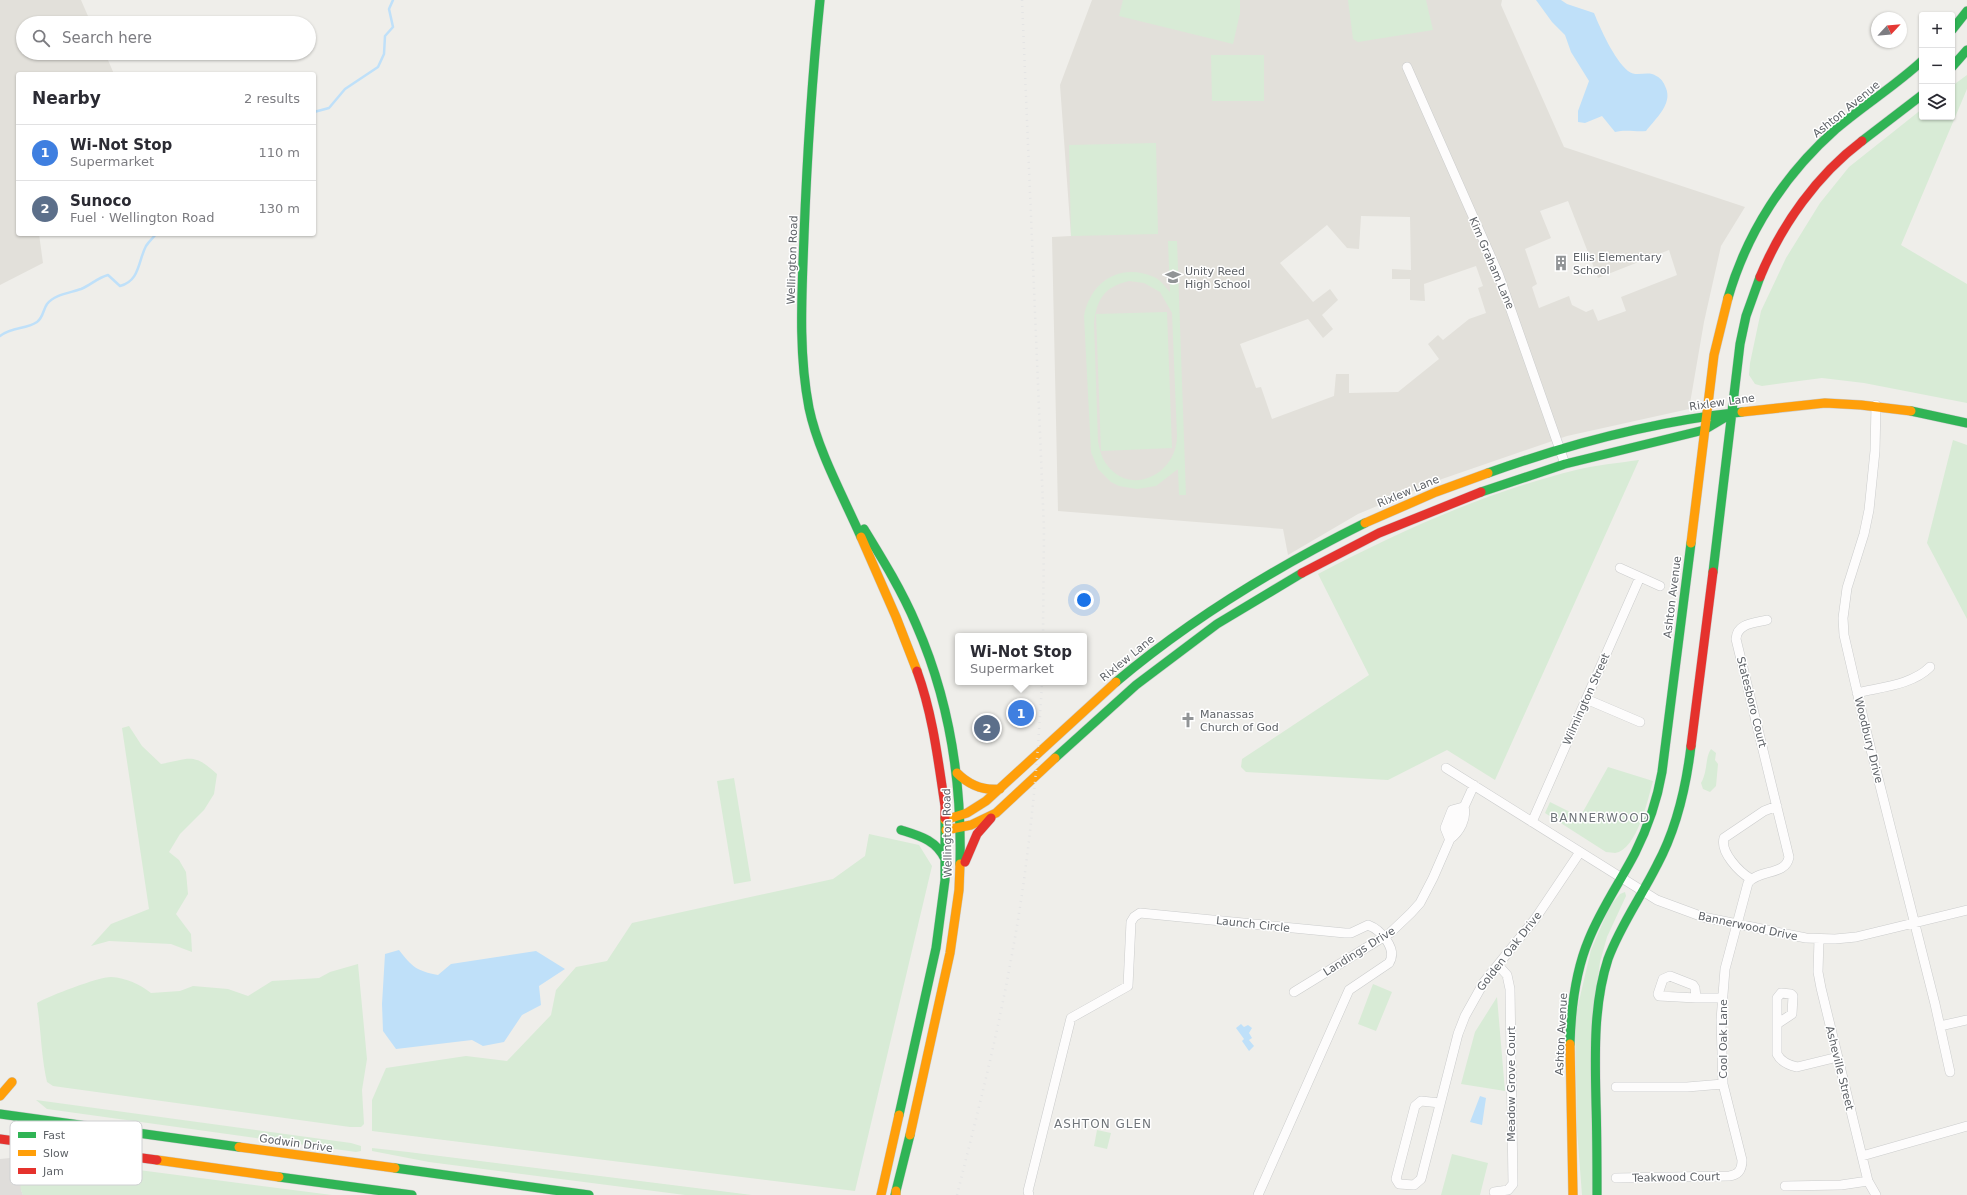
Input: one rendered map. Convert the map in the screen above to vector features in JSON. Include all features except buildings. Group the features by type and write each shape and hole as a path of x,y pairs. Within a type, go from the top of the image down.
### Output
{"main road":[{"name":"Wellington Road","path":"820,0 807,164 802,361 809,408 815,431 852,512 865,547 911,653 924,690 934,726 946,820 946,862 936,948 881,1195"},
{"path":"1955,26 1967,11"},
{"path":"1955,63 1967,50"},
{"name":"Ashton Avenue","path":"1573,1195 1570,1051 1572,1002 1576,978 1589,938 1605,904 1642,839 1652,815 1662,772 1714,355 1728,295 1739,264 1764,215 1783,187 1813,151 1837,128 1890,89 1919,64"},
{"path":"1597,1195 1596,1051 1599,996 1606,966 1616,938 1669,841 1682,801 1733,413 1736,370 1746,318 1763,270 1786,226 1804,199 1834,165 1877,128 1919,97"},
{"name":"Rixlew Lane","path":"946,820 961,818 985,803 1112,685 1178,633 1246,587 1313,549 1380,516 1459,483 1560,450 1706,414 1733,413 1802,404 1876,406 1967,423"},
{"path":"960,882 970,847 984,824 1118,700 1217,624 1263,595 1338,553 1432,510 1513,480 1565,464 1704,430 1733,413"},
{"name":"Wellington Road","path":"852,512 881,557 920,631 935,673 945,706 957,773 961,818 960,882 952,946 896,1194"},
{"path":"957,773 975,787 985,790 1000,790"},
{"path":"946,830 961,828 996,813"},
{"path":"901,830 932,840 942,852 946,862"},
{"path":"0,1096 12,1082"},
{"name":"Godwin Drive","path":"0,1114 51,1121"},
{"name":"Godwin Drive","path":"142,1134 589,1195"},
{"path":"0,1139 10,1140"},
{"path":"142,1158 412,1195"}],"street":[{"name":"Kim Graham Lane","path":"1407,67 1498,273 1565,464"},
{"name":"Woodbury Drive","path":"1876,406 1876,451 1869,510 1864,534 1851,572 1844,601 1845,640 1915,922 1950,1072"},
{"path":"1620,568 1660,586"},
{"name":"Wilmington Street","path":"1532,822 1640,577"},
{"name":"Statesboro Court","path":"1751,879 1755,876 1780,868 1788,861 1789,857 1736,639 1739,629 1743,626 1767,620"},
{"path":"1857,693 1910,680 1919,676 1930,667"},
{"path":"1586,699 1640,722"},
{"name":"Bannerwood Drive","path":"1446,768 1657,900 1703,917 1819,939 1856,937 1967,910"},
{"name":"Landings Drive","path":"1294,992 1384,937 1401,924 1420,903 1450,839 1458,832 1465,816 1464,807 1474,785"},
{"path":"1736,924 1747,886 1751,879 1739,869 1724,847 1724,838 1764,811 1777,806"},
{"path":"1450,839 1445,828 1452,810 1464,807"},
{"name":"Golden Oak Drive","path":"1440,1103 1421,1101 1415,1106 1396,1179 1399,1184 1414,1185 1421,1179 1458,1034 1464,1016 1484,982 1543,907 1580,852"},
{"name":"Launch Circle","path":"1029,1195 1028,1191 1071,1018 1128,986 1131,922 1134,917 1140,913 1345,933 1351,933 1368,925 1376,928 1384,937"},
{"name":"Cool Oak Lane","path":"1736,924 1725,969 1722,998 1723,1084 1742,1160 1740,1170 1736,1174"},
{"path":"1258,1195 1349,990 1389,963 1391,960 1390,948 1384,937"},
{"name":"Asheville Street","path":"1819,939 1818,972 1868,1181 1876,1195"},
{"name":"Meadow Grove Court","path":"1494,1192 1508,1190 1513,1184 1510,989 1507,975 1498,965"},
{"path":"1696,998 1722,998"},
{"path":"1940,1026 1967,1020"},
{"path":"1777,1024 1777,1054 1782,1061 1790,1066 1797,1067 1838,1057"},
{"path":"1616,1087 1687,1087 1723,1084"},
{"path":"1862,1156 1967,1126"},
{"name":"Teakwood Court","path":"1616,1178 1729,1176 1736,1174"},
{"path":"1785,1186 1841,1185 1868,1181"}],"shaded area":[{"path":"0,0 81,0 88,16 16,16 16,60 108,60 113,72 16,72 16,236 39,236 43,263 0,285"},
{"name":"Unity Reed High School","path":"1092,0 1502,0 1501,5 1564,147 1745,207 1721,246 1704,322 1689,409 1567,436 1442,479 1358,514 1288,555 1283,529 1058,511 1052,237 1071,236 1060,85","holes":["1568,201 1598,278 1669,250 1677,275 1621,297 1626,311 1598,321 1593,309 1586,312 1572,305 1569,296 1539,308 1532,287 1537,284 1525,249 1551,238 1540,211","1361,216 1410,217 1411,270 1392,269 1392,279 1410,279 1410,300 1425,301 1424,284 1476,266 1483,286 1478,288 1486,313 1469,319 1443,340 1438,335 1428,344 1439,359 1398,392 1349,393 1349,374 1336,374 1334,396 1272,419 1261,387 1256,388 1240,344 1308,319 1323,338 1333,329 1322,315 1338,300 1330,289 1313,302 1280,263 1327,225 1347,248 1359,249"]},
{"path":"10,1158 10,1185 22,1185 21,1190 23,1195 0,1195 0,1159"}],"green space":[{"path":"1123,0 1240,0 1240,13 1233,44 1119,16"},
{"path":"1348,0 1426,0 1433,30 1358,42 1353,39"},
{"path":"1211,55 1264,55 1264,101 1212,101"},
{"path":"1967,75 1967,89 1955,117 1955,84"},
{"path":"1919,111 1919,120 1954,120 1901,245 1967,284 1967,403 1864,383 1822,378 1762,386 1755,384 1749,375 1750,363 1761,311 1786,258 1820,203 1849,167"},
{"path":"1156,143 1158,234 1071,236 1069,145"},
{"path":"1168,241 1177,241 1186,495 1179,495 1178,469 1156,486 1137,489 1119,486 1111,482 1098,469 1091,452 1084,316 1087,304 1093,293 1108,278 1118,274 1130,272 1141,273 1156,278 1170,292","holes":["1129,281 1144,283 1160,292 1172,313 1177,436 1175,449 1169,461 1161,470 1151,477 1140,480 1128,479 1117,474 1105,463 1102,457 1098,442 1094,323 1097,307 1103,295 1113,287"]},
{"path":"1167,312 1172,448 1101,451 1096,314"},
{"path":"1953,440 1967,445 1967,619 1927,543"},
{"path":"1639,460 1495,780 1447,750 1388,780 1246,772 1241,767 1242,759 1369,675 1318,574 1412,528 1509,489 1584,468"},
{"path":"129,726 142,746 161,764 191,759 202,762 217,774 214,794 204,810 180,834 169,852 179,860 186,872 188,894 176,914 191,934 192,952 171,944 109,941 91,946 111,924 149,909 122,728"},
{"path":"1711,749 1716,753 1715,760 1718,764 1716,786 1710,792 1703,789 1701,783 1705,774 1708,756"},
{"path":"1608,767 1653,781 1645,811 1635,834 1630,843 1623,850 1615,853 1606,852 1545,813 1550,802 1580,817"},
{"path":"734,778 751,881 734,884 717,781"},
{"path":"869,834 919,845 932,866 855,1191 372,1131 372,1100 386,1068 466,1056 507,1061 551,1015 556,990 576,967 607,961 632,923 833,879 865,856"},
{"path":"1625,892 1626,896 1607,937 1600,962 1593,1015 1593,1195 1582,1195 1577,1130 1575,1018 1591,950 1610,906 1620,894"},
{"path":"358,964 367,1059 362,1090 364,1124 361,1127 350,1127 53,1086 47,1082 43,1062 37,1003 74,987 111,977 132,982 151,993 180,991 193,986 228,989 248,996 272,981 319,978 330,972"},
{"path":"1373,984 1392,992 1376,1031 1358,1024"},
{"path":"1497,997 1505,1091 1461,1084 1475,1032"},
{"path":"36,1100 351,1143 361,1146 361,1151 356,1152 142,1122 142,1121 47,1109"},
{"path":"1097,1130 1111,1133 1107,1149 1094,1146"},
{"path":"372,1148 752,1195 685,1195 429,1162 372,1151"},
{"path":"1452,1154 1488,1163 1480,1195 1441,1195"},
{"path":"142,1170 332,1195 23,1195 20,1185 142,1185"}],"water":[{"path":"1536,0 1561,0 1567,4 1594,13 1613,52 1628,71 1634,74 1652,74 1662,80 1667,92 1666,104 1659,116 1646,131 1615,132 1602,116 1585,123 1578,122 1578,111 1589,81 1571,52 1565,35 1552,22"},
{"path":"399,950 408,961 420,970 438,975 451,964 536,951 565,969 539,986 541,1005 522,1015 504,1042 483,1046 472,1040 396,1049 383,1031 382,1004 385,954"},
{"path":"1241,1024 1244,1027 1248,1025 1252,1028 1249,1033 1252,1038 1249,1040 1254,1046 1249,1051 1242,1041 1244,1039 1236,1028"},
{"path":"1480,1096 1486,1098 1482,1125 1470,1122"}],"waterway":[{"path":"316,111 329,108 345,89 378,67 384,54 385,36 393,27 389,9 393,0"},
{"path":"0,336 37,322 41,318 47,304 54,298 88,286 104,276 108,275 120,286 127,283 138,270 143,252 154,236"}],"railway":[{"path":"1022,0 1044,529 1043,633"},
{"path":"957,1195 992,1052 1022,894 1031,824 1042,685"}],"traffic: fast":[{"path":"820,0 812,88 805,206 802,300 803,365 809,408 818,441 861,537"},
{"path":"1955,26 1967,11"},
{"path":"1955,64 1967,50"},
{"path":"1728,298 1736,274 1757,227 1784,185 1800,165 1817,146 1836,129 1919,64"},
{"path":"1862,141 1919,97"},
{"path":"1713,572 1740,344 1746,316 1760,277"},
{"path":"1911,411 1967,423"},
{"path":"1488,473 1550,452 1614,435 1678,421 1742,412"},
{"path":"1481,492 1565,464 1704,430 1731,414"},
{"path":"1116,682 1174,636 1236,595 1299,557 1365,523"},
{"path":"864,529 892,576 911,612 937,682 945,712 956,772 959,803 960,864"},
{"path":"1570,1044 1571,1017 1575,990 1584,952 1599,917 1640,843 1652,814 1658,793 1662,772 1691,543"},
{"path":"1055,758 1136,685 1217,624 1302,573"},
{"path":"1597,1195 1595,1049 1597,1012 1603,976 1618,935 1651,877 1670,837 1680,807 1691,746"},
{"path":"899,1115 936,948 945,880 945,818"},
{"path":"901,830 921,837 932,843 937,847 945,859"},
{"path":"0,1114 51,1121"},
{"path":"142,1134 239,1147"},
{"path":"895,1195 910,1135"},
{"path":"395,1168 589,1195"},
{"path":"279,1177 412,1195"}],"traffic: slow":[{"path":"1691,543 1714,355 1728,298"},
{"path":"1742,412 1825,403 1861,405 1911,411"},
{"path":"1365,523 1436,492 1488,473"},
{"path":"861,537 896,617 917,671"},
{"path":"945,820 967,813 986,801 1116,682"},
{"path":"946,830 971,825 996,813 1055,758"},
{"path":"957,773 966,781 976,786 987,789 1000,789"},
{"path":"910,1135 950,953 959,890 960,864"},
{"path":"1570,1044 1573,1195"},
{"path":"0,1096 12,1082"},
{"path":"881,1195 899,1115"},
{"path":"239,1147 395,1168"},
{"path":"157,1160 279,1177"}],"traffic: jam":[{"path":"1760,277 1779,238 1802,202 1830,169 1862,141"},
{"path":"1302,573 1379,533 1481,492"},
{"path":"1691,746 1713,572"},
{"path":"917,671 923,688 934,738 945,806 945,818"},
{"path":"965,862 977,834 991,818"},
{"path":"0,1139 10,1140"},
{"path":"142,1158 157,1160"}],"place":[{"name":"Ellis Elementary School","path":"1561,263"},
{"name":"Unity Reed High School","path":"1173,277"},
{"name":"Wi-Not Stop","path":"1021,713"},
{"name":"Manassas Church of God","path":"1188,720"},
{"name":"Sunoco","path":"987,728"}],"district":[{"name":"BANNERWOOD","path":"1600,818"},
{"name":"ASHTON GLEN","path":"1103,1124"}]}
